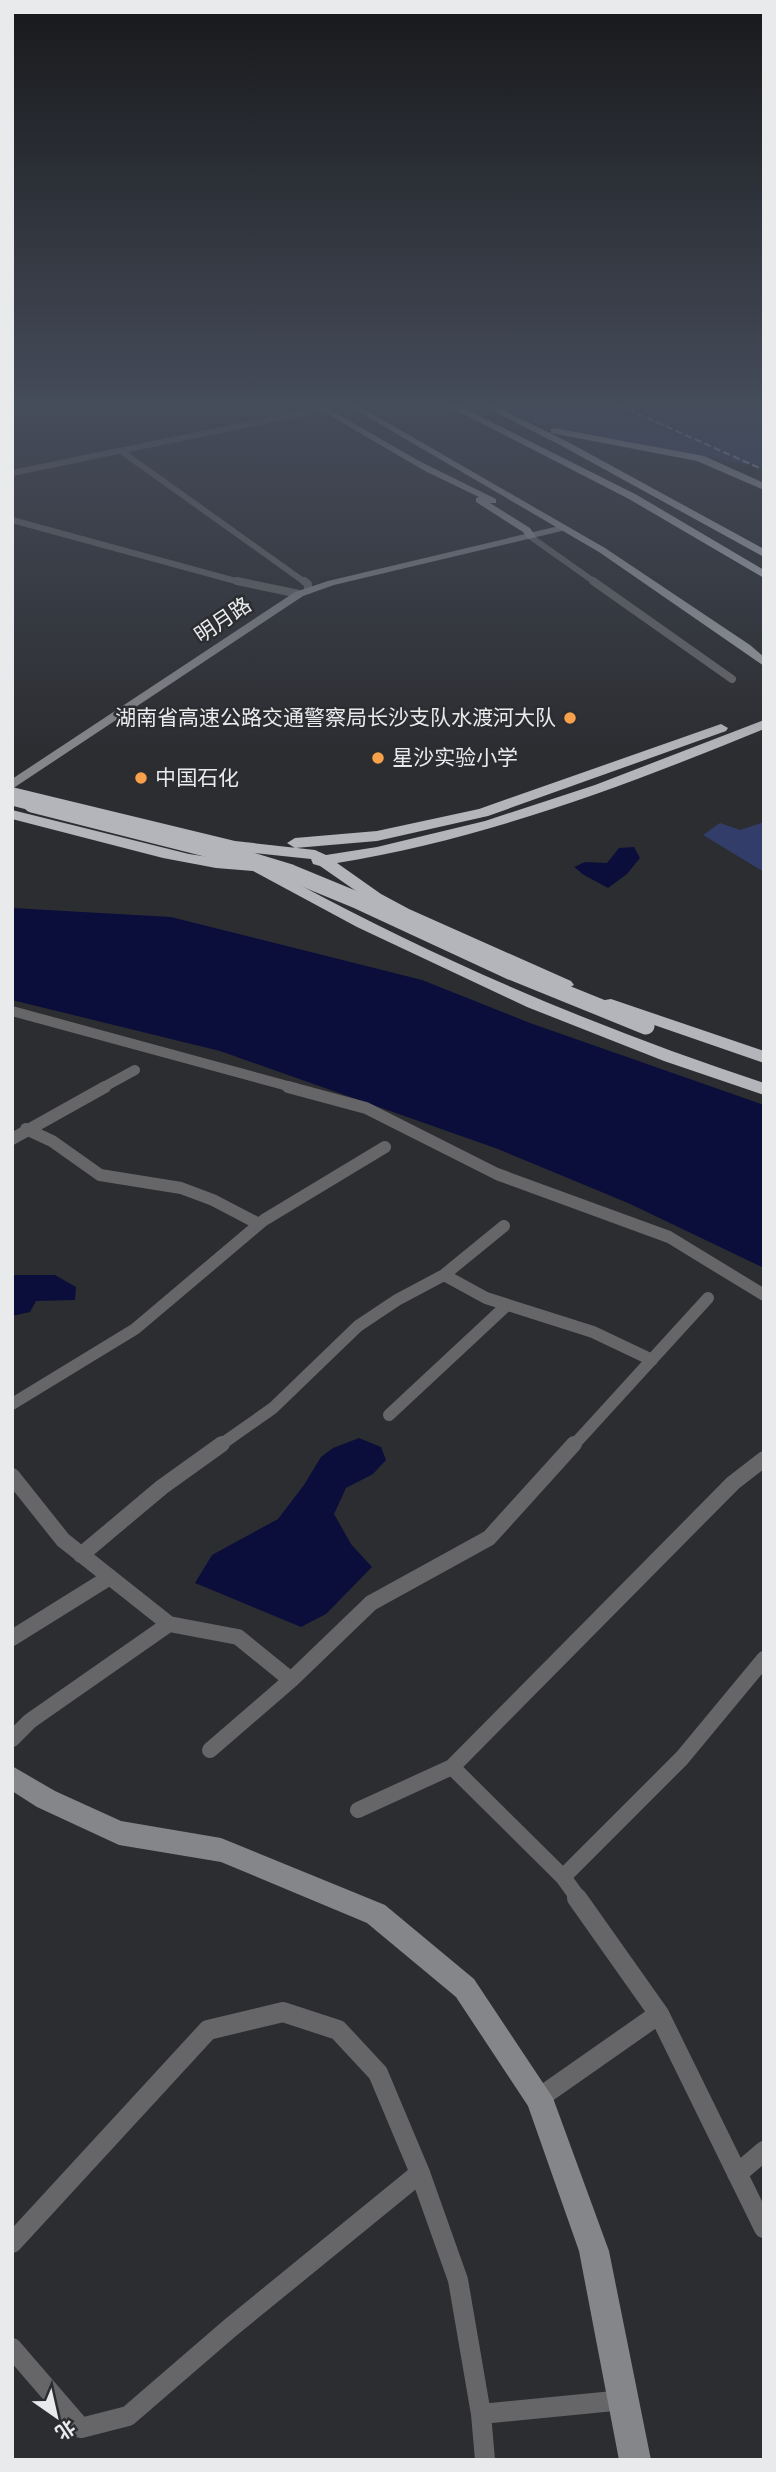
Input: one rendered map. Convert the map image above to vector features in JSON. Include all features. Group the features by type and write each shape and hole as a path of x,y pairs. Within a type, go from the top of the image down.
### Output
{"highway":[{"path":"672,520 764,575"},
{"path":"677,520 752,560"},
{"path":"694,520 764,568"},
{"path":"704,520 764,553"},
{"path":"717,520 764,553"},
{"path":"724,520 764,546"},
{"path":"730,731 764,710"},
{"path":"12,814 194,859 257,867 324,860 385,851 483,828 643,772 764,716"},
{"path":"205,838 252,844 322,842 429,827 483,813 625,760 764,724"},
{"path":"730,731 764,731"},
{"path":"12,791 235,846 315,855 375,897 557,982 691,1034 764,1057"},
{"path":"12,799 229,854 291,873 359,901 641,1030 764,1066"},
{"path":"12,807 222,860 289,882 344,904 511,983 764,1077"},
{"path":"375,897 368,886 365,868 376,855 385,851"},
{"path":"257,867 300,893 550,1011 764,1089"}],"main road":[{"path":"509,520 529,533"},
{"path":"539,520 553,527"},
{"path":"542,520 646,584 760,664"}],"street":[{"path":"13,520 252,584 301,590"},
{"path":"211,520 301,590"},
{"name":"明月路","path":"12,776 301,590 553,527"},
{"path":"529,533 732,679"},
{"name":"明月路","path":"12,785 301,590"},
{"path":"12,1011 366,1108 497,1174 669,1237 764,1295"},
{"path":"12,1139 135,1070"},
{"path":"26,1129 52,1141 100,1175 181,1188 213,1200 259,1224"},
{"path":"12,1404 135,1329 259,1224 385,1147"},
{"path":"81,1555 162,1487 273,1408 358,1326 397,1300 444,1275 504,1226"},
{"path":"444,1275 467,1293 555,1318 628,1345 652,1360"},
{"path":"210,1750 291,1680 371,1603 489,1538 708,1298"},
{"path":"389,1415 506,1306"},
{"path":"358,1811 452,1767 733,1483 764,1459"},
{"path":"12,1476 63,1541 169,1624 238,1637 291,1680"},
{"path":"12,1638 110,1577"},
{"path":"12,1739 30,1721 169,1624"},
{"path":"563,1877 682,1758 764,1660"},
{"path":"452,1767 563,1877 659,2014 764,2228"},
{"path":"12,1777 46,1799 118,1833 221,1850 376,1914 465,1988 539,2098 594,2251 635,2460"},
{"path":"12,2243 208,2030 283,2012 338,2030 379,2073 420,2173 458,2280 481,2414 485,2460"},
{"path":"539,2098 659,2014"},
{"path":"737,2174 764,2151"},
{"path":"12,2348 81,2428 128,2416 230,2328 420,2173"},
{"path":"481,2414 625,2400"}],"shaded area":[{"path":"764,822 764,872 703,835 720,823 740,830"},
{"path":"634,847 640,858 627,874 608,888 574,867 585,862 607,863 619,848"},
{"path":"12,908 171,917 422,980 530,1023 764,1105 764,1268 628,1203 498,1149 220,1051 12,1000"},
{"path":"12,1275 55,1275 76,1287 75,1300 36,1301 30,1312 12,1316"},
{"path":"359,1438 381,1447 386,1460 373,1474 346,1488 334,1514 351,1544 372,1567 326,1614 301,1627 195,1583 212,1555 278,1519 321,1457 333,1448"}],"place":[{"name":"湖南省高速公路交通警察局长沙支队水渡河大队","path":"570,718"},
{"name":"星沙实验小学","path":"378,758"},
{"name":"中国石化","path":"141,778"}]}
